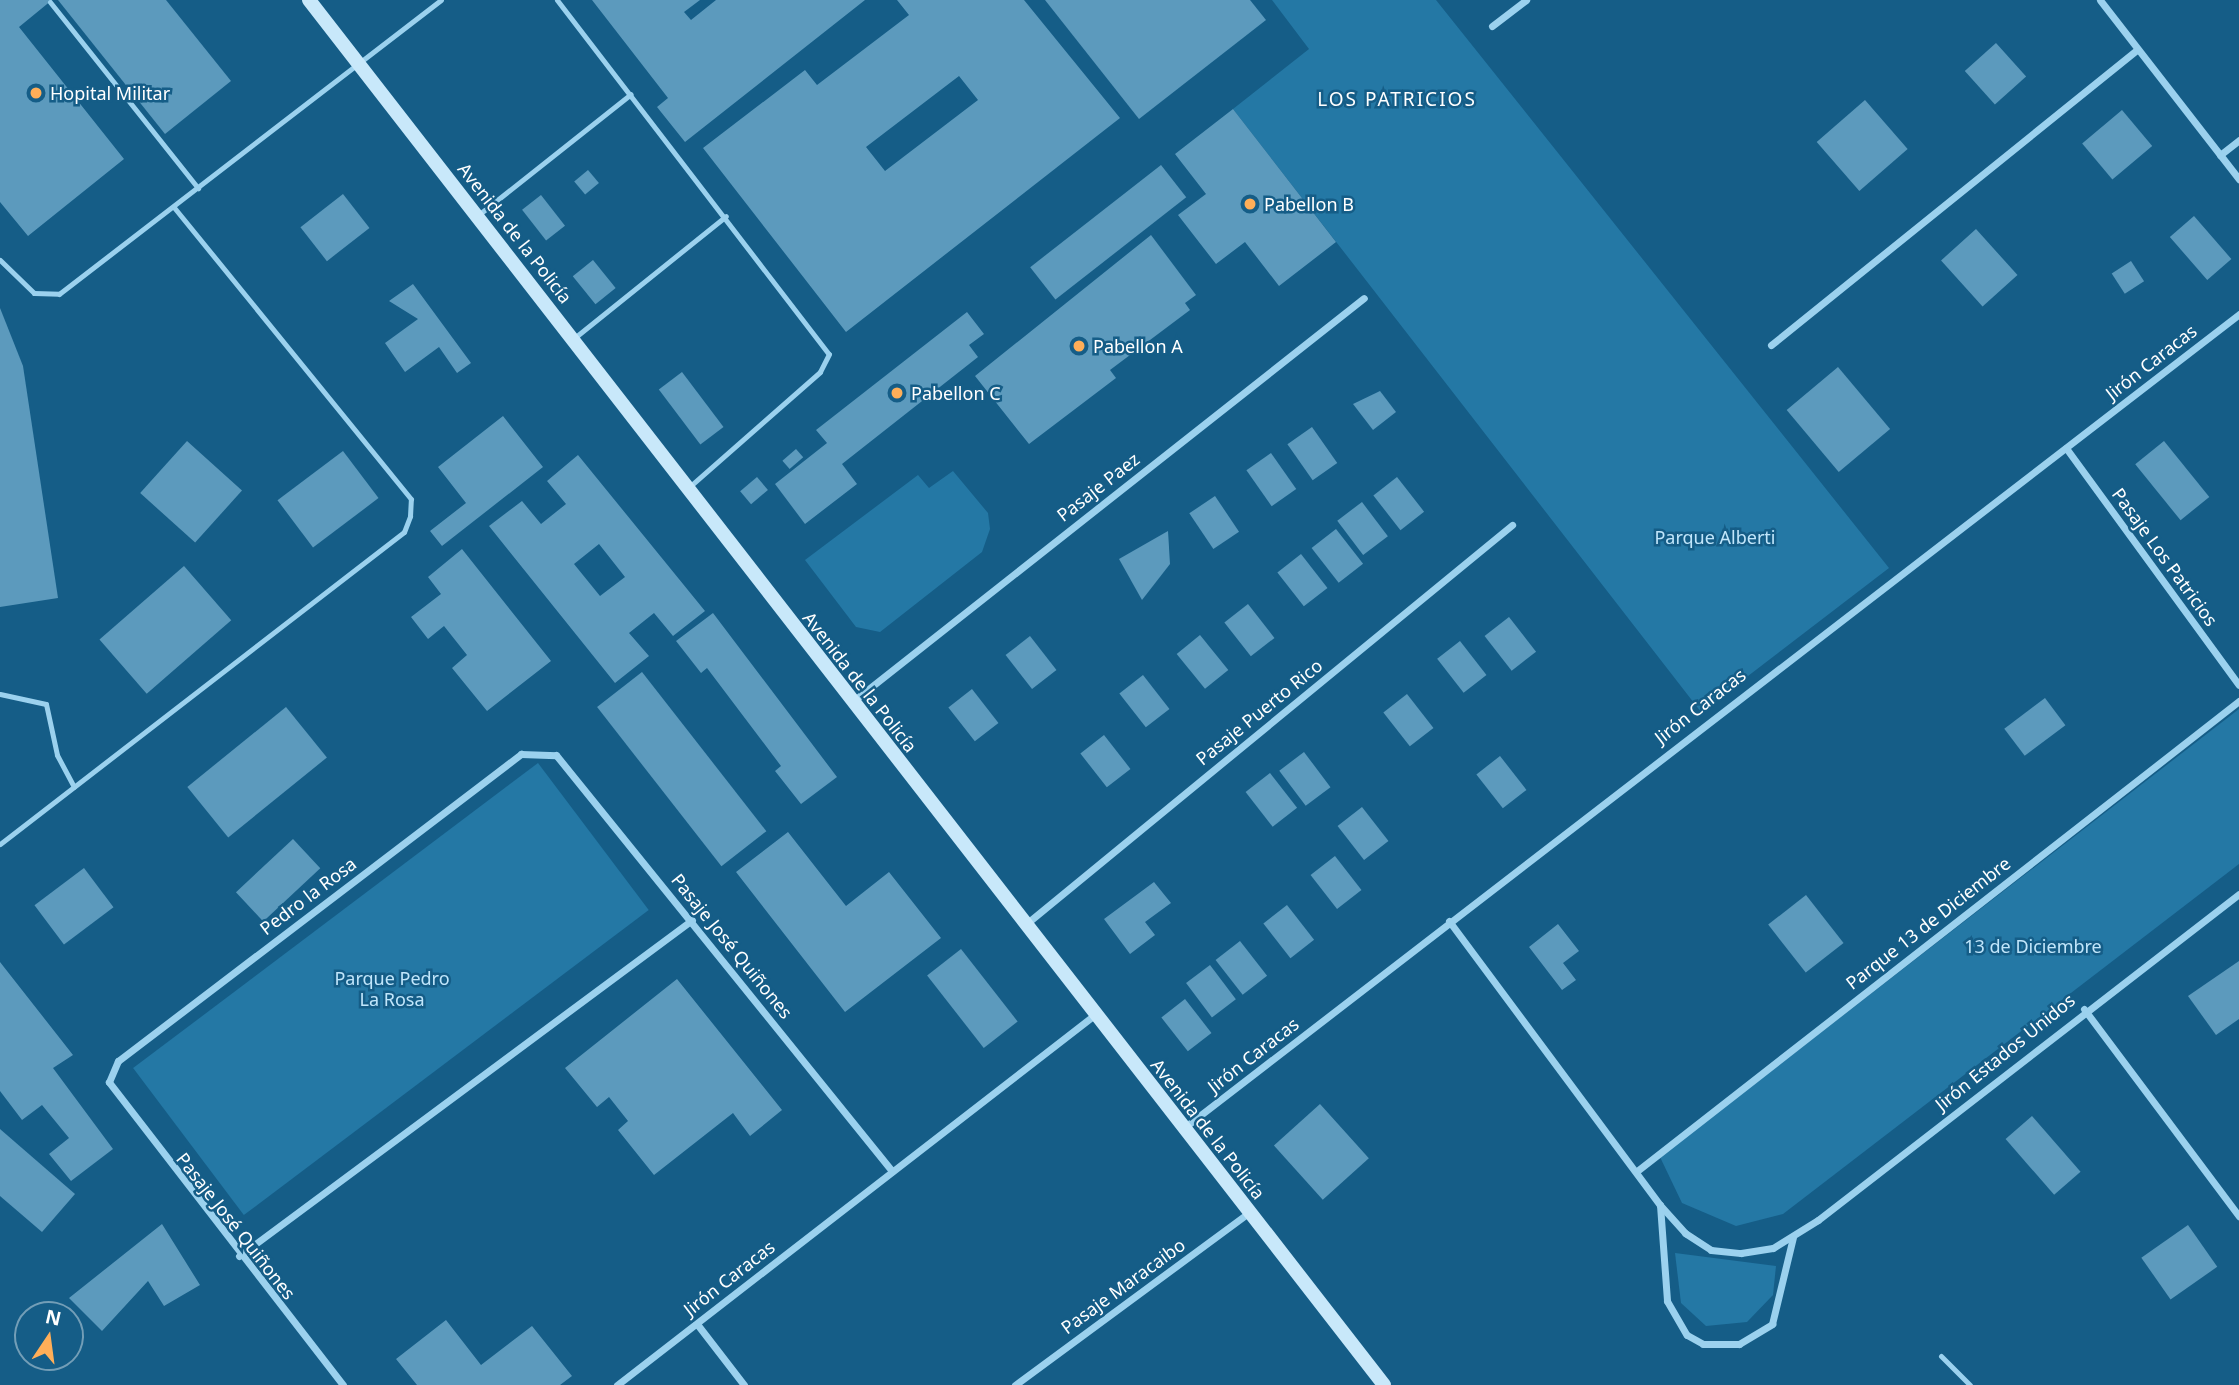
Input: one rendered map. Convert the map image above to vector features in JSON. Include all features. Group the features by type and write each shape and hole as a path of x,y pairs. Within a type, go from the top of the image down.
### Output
{"street":[{"name":"Avenida de la Policía","path":"309,0 359,61 851,702 1026,924 1093,1016 1184,1128 1384,1385"},
{"path":"1492,26 1526,0"},
{"path":"2100,0 2239,179"},
{"path":"1771,345 2138,49"},
{"path":"2220,155 2239,140"},
{"name":"Pasaje Paez","path":"851,702 1364,298"},
{"name":"Jirón Caracas","path":"1184,1128 2239,314"},
{"name":"Pasaje Los Patricios","path":"2066,448 2239,685"},
{"name":"Pasaje Puerto Rico","path":"1026,924 1512,525"},
{"name":"Parque 13 de Diciembre","path":"1637,1171 2239,701"},
{"name":"Pasaje José Quiñones","path":"540,750 556,755 692,920 892,1171"},
{"name":"Pedro la Rosa","path":"109,1082 118,1061 521,754 540,750"},
{"name":"Jirón Estados Unidos","path":"1449,921 1660,1205 1685,1233 1711,1250 1773,1248 1793,1237 2084,1009 2239,894"},
{"path":"239,1256 692,920"},
{"path":"2084,1009 2238,1213"},
{"name":"Jirón Caracas","path":"617,1385 1093,1016"},
{"name":"Pasaje José Quiñones","path":"109,1082 239,1256 343,1385"},
{"name":"Jirón Estados Unidos","path":"1660,1205 1668,1301 1686,1335 1703,1344 1740,1344 1772,1324 1793,1237"},
{"name":"Pasaje Maracaibo","path":"1014,1385 1250,1212"},
{"path":"697,1324 744,1385"}],"lane":[{"path":"0,260 34,293 59,294 441,0"},
{"path":"557,0 726,216 829,354 820,372 687,489"},
{"path":"50,2 198,188"},
{"path":"477,216 631,94"},
{"path":"0,844 404,532 410,516 411,499 174,208"},
{"path":"572,339 726,216"},
{"path":"0,694 46,704 57,755 74,787"},
{"path":"1941,1356 1970,1385"}],"green space":[{"name":"Parque Alberti","path":"1272,0 1436,0 1889,568 1701,712 1233,109 1309,49"},
{"path":"953,471 988,513 990,529 982,552 880,632 856,627 805,560 918,475 929,488"},
{"name":"13 de Diciembre","path":"2239,709 2239,864 1783,1214 1736,1226 1682,1203 1660,1157"},
{"name":"Parque Pedro La Rosa","path":"538,763 649,910 244,1215 133,1068"},
{"path":"1675,1253 1776,1266 1773,1295 1747,1322 1706,1326 1681,1303"}],"building":[{"name":"Hopital Militar","path":"0,0 52,0 19,27 124,159 28,236 0,202"},
{"name":"Hopital Militar","path":"58,0 166,0 231,81 165,134"},
{"path":"592,0 700,0 684,12 691,20 716,0 865,0 685,142 657,107 668,98"},
{"path":"897,0 1024,0 1120,118 846,332 703,148 805,70 817,85 909,15","holes":["959,76 978,100 885,171 866,147"]},
{"path":"1045,0 1250,0 1266,20 1139,119"},
{"path":"1996,43 2026,76 1995,105 1965,71"},
{"path":"1865,100 1908,149 1859,191 1817,142"},
{"name":"Pabellon B","path":"1233,109 1336,242 1279,286 1245,242 1216,264 1178,215 1206,194 1175,154"},
{"path":"2122,110 2152,146 2112,179 2082,143"},
{"path":"1161,165 1186,197 1055,300 1030,267"},
{"path":"588,170 599,183 585,195 574,182"},
{"path":"343,194 369,228 327,261 300,227"},
{"path":"541,195 565,226 546,241 522,210"},
{"path":"2194,216 2231,259 2207,280 2170,237"},
{"path":"1976,229 2017,275 1983,307 1941,260"},
{"name":"Pabellon A","path":"1151,235 1196,295 1185,303 1190,310 1110,370 1116,378 1029,444 975,376"},
{"path":"593,260 616,288 595,304 573,276"},
{"path":"2131,261 2144,281 2125,294 2112,274"},
{"path":"413,284 471,363 457,373 439,347 405,372 385,343 418,319 389,301"},
{"path":"0,308 23,366 58,598 0,607"},
{"name":"Pabellon C","path":"967,312 984,334 969,345 978,357 842,464 857,484 805,524 775,484 827,443 816,430"},
{"path":"1838,367 1890,429 1839,472 1787,410"},
{"path":"682,372 724,427 700,445 659,389"},
{"path":"1380,391 1396,412 1373,430 1353,404"},
{"path":"503,416 543,467 442,546 430,531 466,503 438,467"},
{"path":"1312,427 1337,463 1313,480 1287,444"},
{"path":"187,441 242,491 195,543 140,493"},
{"path":"2164,441 2209,497 2181,520 2135,464"},
{"path":"796,449 803,457 790,469 782,461"},
{"path":"343,451 379,498 313,547 278,500"},
{"path":"1271,453 1296,489 1272,506 1246,470"},
{"path":"578,455 705,611 673,636 654,613 629,633 649,656 615,683 489,526 522,501 541,524 566,504 547,481","holes":["599,544 625,577 600,596 574,564"]},
{"path":"757,477 768,490 751,504 740,491"},
{"path":"1397,477 1424,512 1400,530 1373,495"},
{"path":"1215,496 1239,532 1213,549 1189,513"},
{"path":"1362,502 1388,536 1363,555 1337,521"},
{"path":"1336,529 1363,564 1339,583 1312,548"},
{"path":"1168,531 1170,564 1142,600 1119,559"},
{"path":"462,549 551,661 487,711 452,668 467,655 444,626 428,639 411,617 441,594 428,577"},
{"path":"1301,554 1327,588 1304,606 1277,572"},
{"path":"184,566 231,620 147,694 99,639"},
{"path":"1248,604 1274,638 1251,656 1224,622"},
{"path":"713,613 837,777 801,804 775,771 781,766 707,668 701,673 676,641"},
{"path":"1509,617 1536,652 1512,671 1485,636"},
{"path":"1200,635 1228,670 1205,689 1177,654"},
{"path":"1030,636 1056,670 1032,689 1006,655"},
{"path":"1460,641 1486,675 1464,693 1437,659"},
{"path":"642,672 766,831 721,866 597,707"},
{"path":"1143,675 1169,709 1146,727 1119,693"},
{"path":"972,689 998,723 975,741 948,707"},
{"path":"1407,694 1433,728 1410,746 1383,712"},
{"path":"2045,698 2065,725 2025,756 2004,729"},
{"path":"286,707 327,758 228,837 187,787"},
{"path":"1104,735 1130,769 1107,787 1080,753"},
{"path":"1304,752 1330,787 1306,806 1279,771"},
{"path":"1500,756 1526,790 1503,808 1476,774"},
{"path":"1270,773 1297,808 1273,827 1246,792"},
{"path":"1362,807 1388,841 1364,860 1338,826"},
{"path":"788,832 846,906 889,872 941,938 845,1012 736,872"},
{"path":"293,839 320,868 263,921 236,892"},
{"path":"1335,856 1361,890 1337,909 1311,875"},
{"path":"84,868 113,907 64,944 34,905"},
{"path":"1154,882 1171,903 1145,922 1155,935 1130,954 1104,919"},
{"path":"1806,895 1844,943 1806,973 1768,925"},
{"path":"1287,905 1314,940 1290,958 1263,923"},
{"path":"1558,924 1579,951 1563,963 1576,980 1562,990 1529,947"},
{"path":"1240,941 1267,976 1243,995 1216,960"},
{"path":"961,949 1018,1021 984,1048 927,975"},
{"path":"2239,961 2239,1019 2216,1035 2188,996"},
{"path":"0,962 73,1055 53,1068 113,1149 71,1181 49,1154 69,1138 42,1105 22,1120 0,1091"},
{"path":"1210,965 1236,999 1212,1017 1186,983"},
{"path":"677,979 782,1110 750,1136 733,1113 654,1175 618,1130 628,1121 609,1097 597,1107 565,1068"},
{"path":"1185,999 1211,1033 1188,1051 1161,1017"},
{"path":"1320,1104 1369,1158 1323,1200 1274,1145"},
{"path":"2032,1116 2081,1172 2054,1195 2006,1139"},
{"path":"0,1129 75,1194 42,1232 0,1196"},
{"path":"162,1224 200,1285 164,1306 148,1281 102,1331 84,1313 84,1301 72,1301 69,1298"},
{"path":"2188,1225 2217,1267 2171,1299 2141,1258"},
{"path":"446,1320 481,1365 532,1326 572,1376 560,1385 417,1385 396,1359"}],"place":[{"name":"Hopital Militar","path":"36,93"},
{"name":"Pabellon B","path":"1250,204"},
{"name":"Pabellon A","path":"1079,346"},
{"name":"Pabellon C","path":"897,393"}],"district":[{"name":"LOS PATRICIOS","path":"1397,100"}]}
